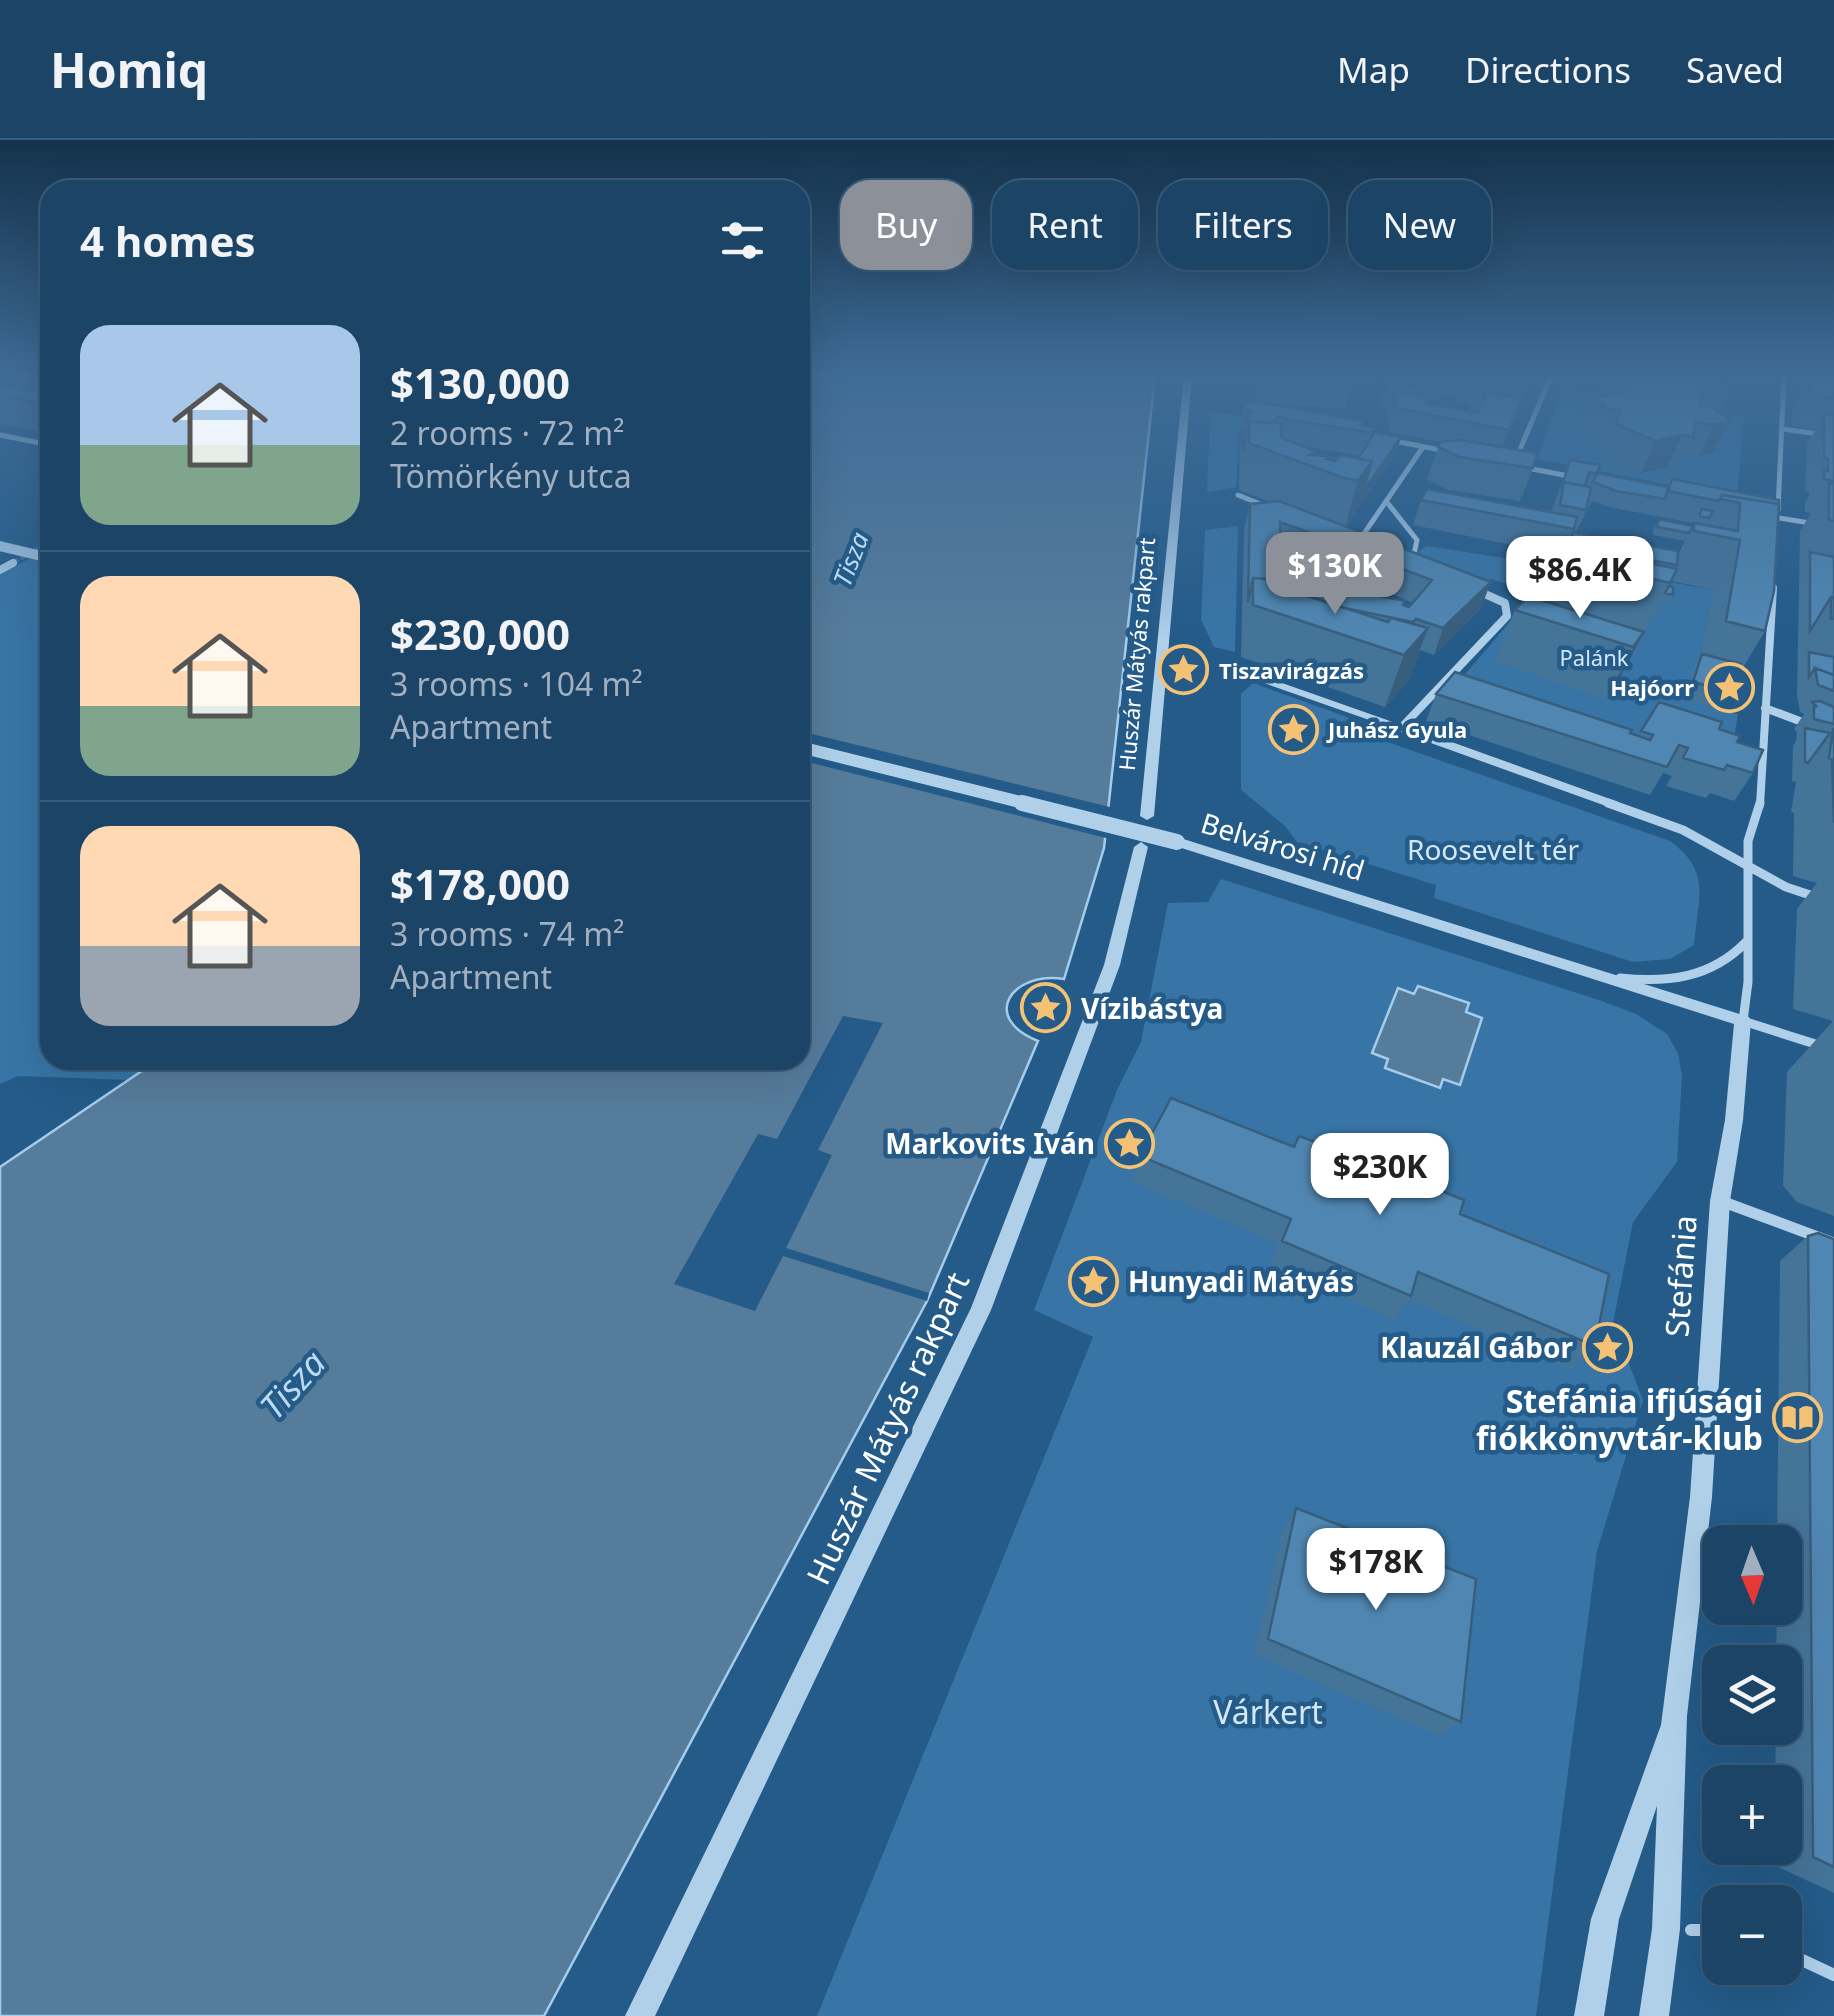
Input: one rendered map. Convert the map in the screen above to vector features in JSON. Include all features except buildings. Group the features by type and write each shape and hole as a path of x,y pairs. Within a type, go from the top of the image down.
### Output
{"street":[{"name":"Huszár Mátyás rakpart","path":"1147,816 1180,464"},
{"path":"1357,544 1411,464"},
{"path":"1515,464 1585,480"},
{"path":"1777,520 1780,464"},
{"path":"1238,495 1283,513"},
{"path":"1386,500 1417,540 1412,565"},
{"path":"1754,514 1834,527"},
{"path":"1342,538 1375,551"},
{"path":"0,546 40,556"},
{"path":"1393,558 1426,570"},
{"path":"0,570 14,562"},
{"path":"1773,582 1763,782 1758,817 1748,841 1748,982 1743,1021 1834,1050"},
{"path":"1401,728 1506,616 1508,607 1498,598 1469,587"},
{"path":"1236,670 1683,830 1786,887 1834,903"},
{"path":"1765,708 1834,734"},
{"name":"Belvárosi híd","path":"810,750 1177,842 1743,1021"},
{"name":"Huszár Mátyás rakpart","path":"640,2016 982,1310 1112,966 1141,847"},
{"path":"1600,976 1674,980 1724,964 1746,941"},
{"name":"Stefánia","path":"1654,2016 1666,1929 1674,1716 1701,1497 1720,1201 1734,1120 1743,1021"},
{"path":"1720,1201 1834,1243"},
{"name":"Stefánia","path":"1589,2016 1605,1919 1674,1716"},
{"path":"1691,1930 1702,1930"},
{"path":"1802,1960 1834,1975"}],"green space":[{"path":"1208,464 1237,464 1236,487 1207,492"},
{"path":"1560,464 1740,464 1737,498"},
{"path":"1238,526 1235,652 1214,647 1201,620 1205,530"},
{"path":"1427,546 1523,561 1514,586 1491,579 1481,585 1418,559 1419,551"},
{"path":"40,553 40,1070 144,1070 129,1080 18,1076 0,1084 0,575"},
{"name":"Palánk","path":"1561,562 1713,590 1696,673 1682,699 1738,714 1733,744 1627,758 1444,699"},
{"name":"Roosevelt tér","path":"1253,683 1369,725 1379,739 1670,841 1683,852 1697,875 1699,899 1694,945 1670,959 1633,962 1434,898 1436,885 1297,842 1285,826 1241,790 1241,694"},
{"name":"Várkert","path":"1221,879 1602,1001 1636,1014 1667,1034 1678,1053 1682,1076 1677,1162 1633,1222 1613,1323 1643,1400 1597,1551 1536,2016 817,2016 1093,1337 1034,1310 1117,1090 1141,1042 1168,903 1208,902"}],"water":[{"name":"Tisza","path":"810,464 1146,464 1104,848 1064,979 1029,982 1009,998 1010,1020 1038,1041 927,1301 544,2016 0,2016 0,1167 143,1070 810,1070"},
{"path":"1418,986 1469,1003 1466,1012 1482,1018 1460,1085 1443,1079 1440,1088 1385,1068 1388,1059 1372,1053 1398,988 1414,994"}],"pier":[{"path":"810,733 1114,808 1110,839 810,763"},
{"path":"843,1016 883,1023 818,1150 832,1155 786,1248 929,1293 927,1301 783,1256 755,1311 674,1284 758,1134 777,1139"}],"tunnel":[{"path":"14,562 40,548"}],"place":[{"name":"Tiszavirágzás","path":"1184,670"},
{"name":"Hajóorr","path":"1729,687"},
{"name":"Juhász Gyula","path":"1293,729"},
{"name":"Vízibástya","path":"1046,1008"},
{"name":"Markovits Iván","path":"1130,1143"},
{"name":"Hunyadi Mátyás","path":"1093,1281"},
{"name":"Klauzál Gábor","path":"1608,1347"},
{"name":"Stefánia ifjúsági fiókkönyvtár-klub","path":"1798,1418"}]}
